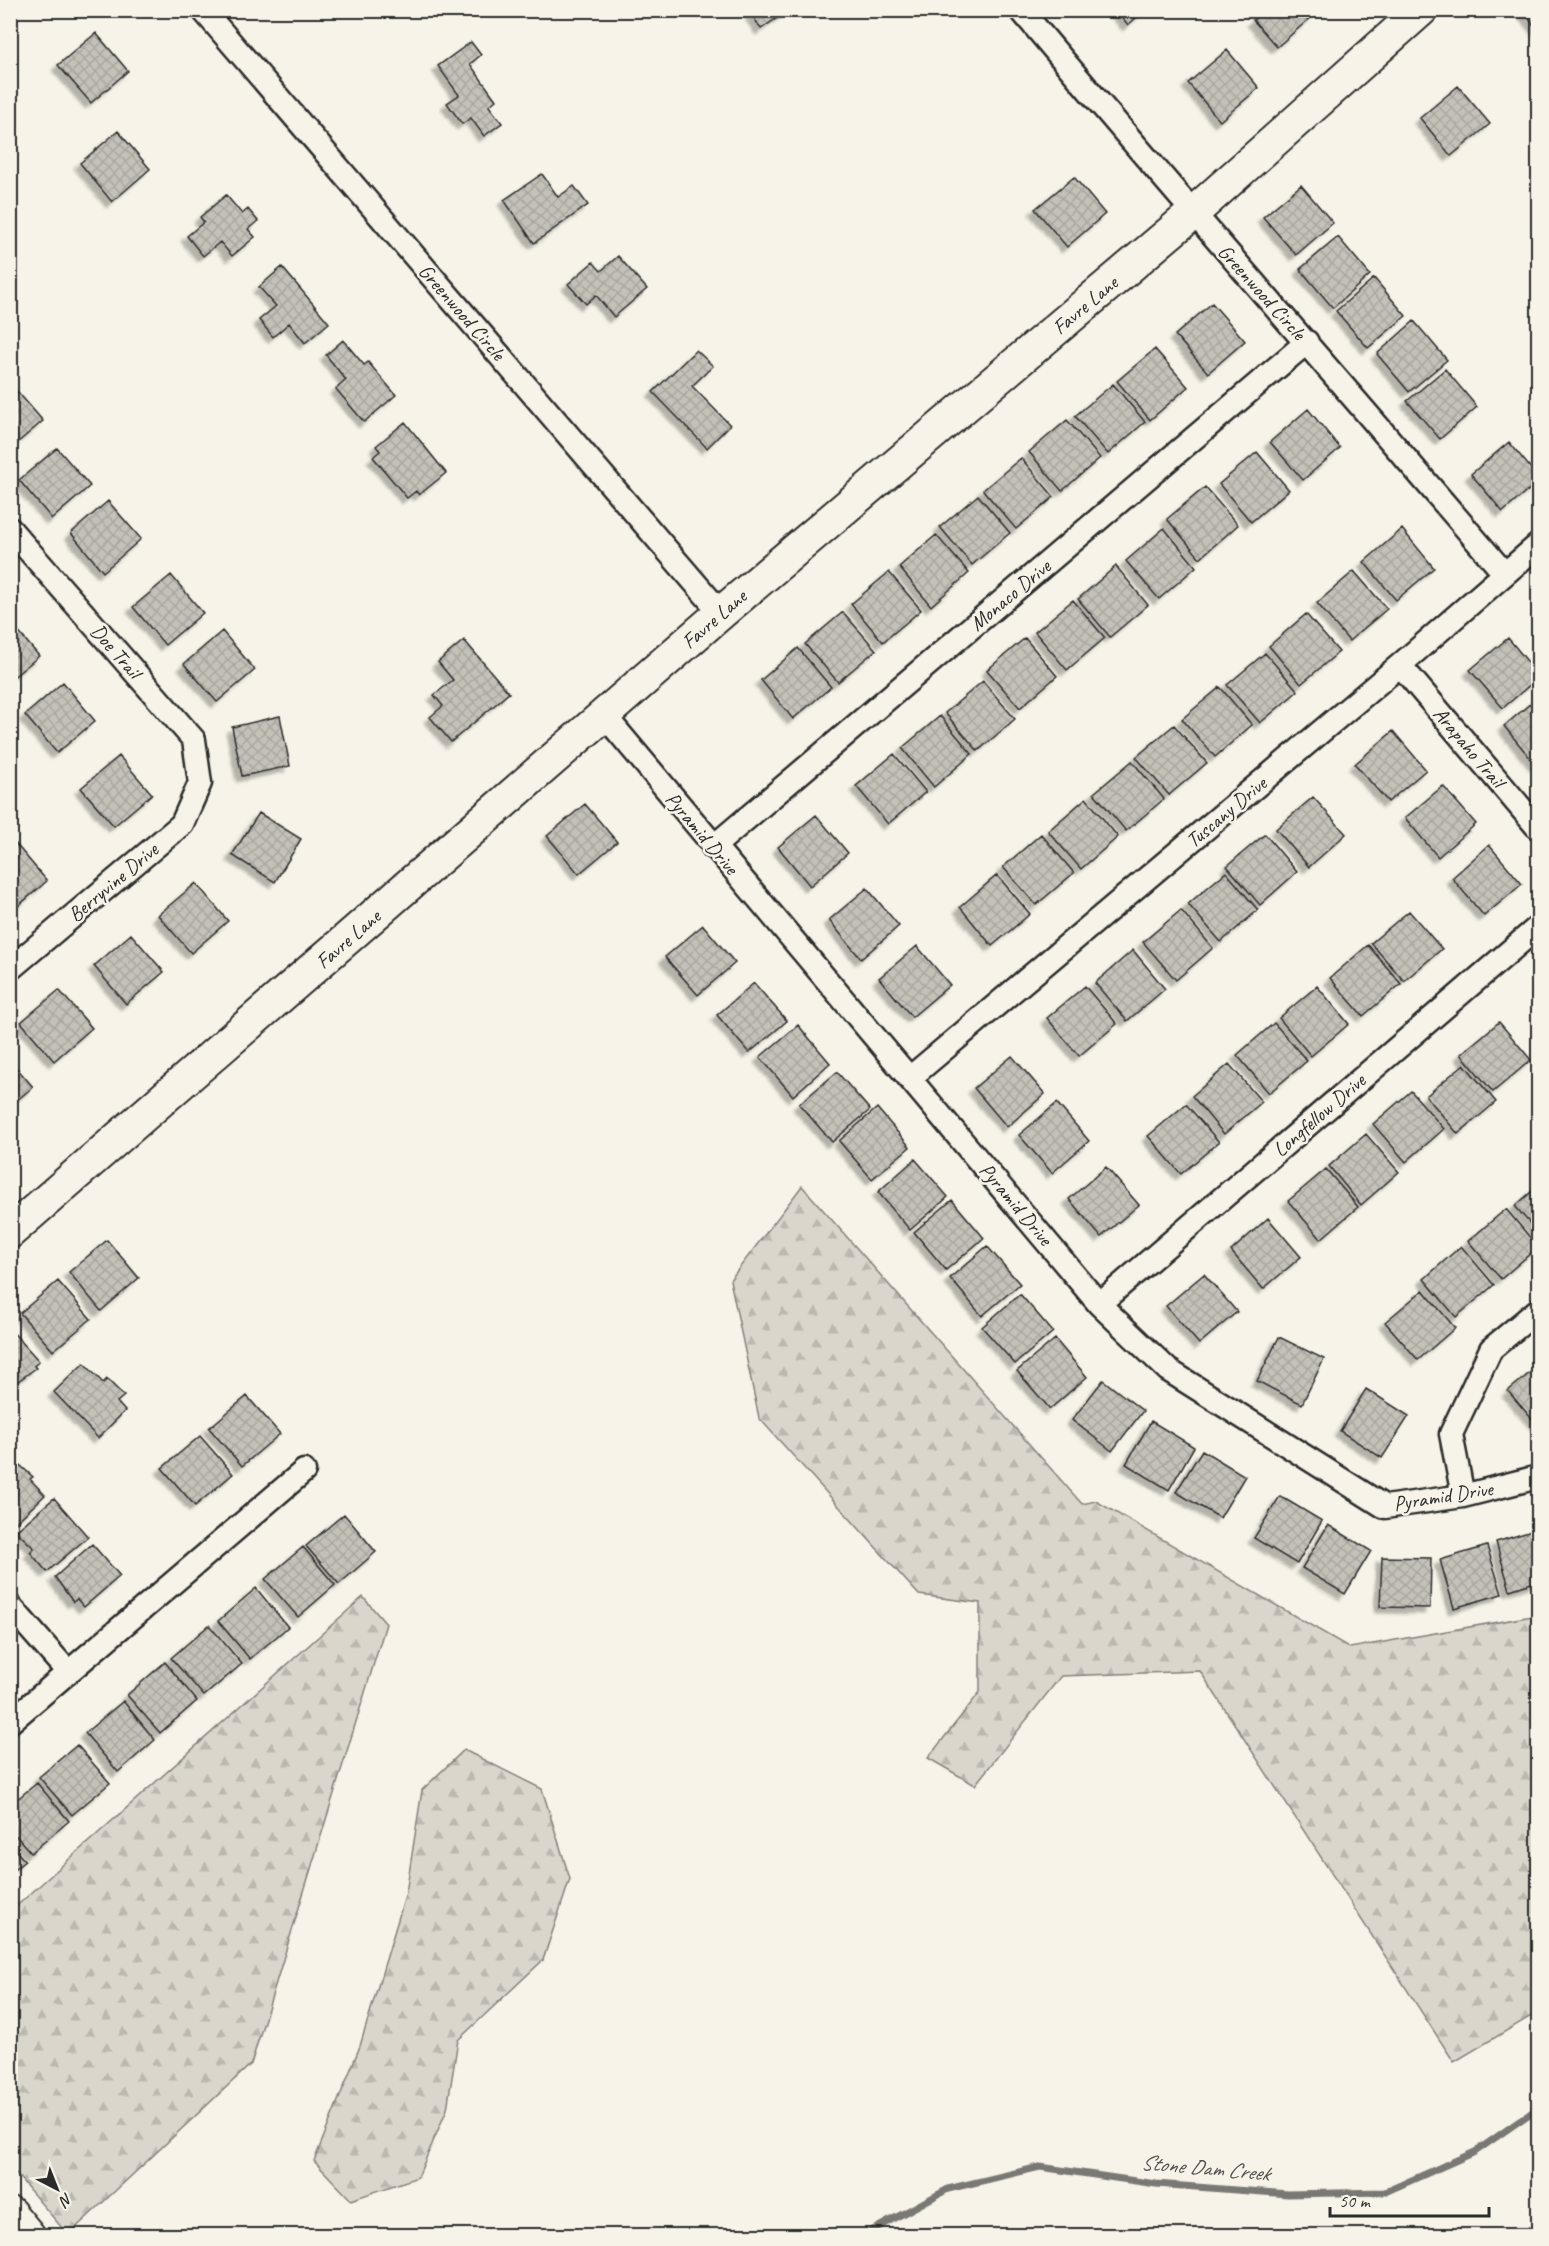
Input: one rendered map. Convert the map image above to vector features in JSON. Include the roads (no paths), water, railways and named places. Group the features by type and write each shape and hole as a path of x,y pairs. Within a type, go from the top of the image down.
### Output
{"street":[{"name":"Greenwood Circle","path":"203,10 721,613"},
{"name":"Greenwood Circle","path":"1021,10 1192,214 1307,342 1504,573"},
{"name":"Favre Lane","path":"10,1232 721,613 1192,214 1421,10"},
{"name":"Monaco Drive","path":"713,847 1307,342"},
{"name":"Doe Trail","path":"10,529 194,740 200,783"},
{"name":"Tuscany Drive","path":"911,1077 1539,545"},
{"name":"Arapaho Trail","path":"1400,665 1539,828"},
{"name":"Pyramid Drive","path":"605,716 713,847 911,1077 1099,1304 1168,1370 1385,1507 1463,1496 1539,1477"},
{"name":"Berryvine Drive","path":"10,969 182,824 200,783"},
{"name":"Longfellow Drive","path":"1099,1304 1539,927"},
{"path":"1463,1496 1451,1434 1491,1349 1539,1310"},
{"path":"10,1722 304,1471"},
{"path":"10,1606 68,1672"},
{"path":"10,2213 29,2235"}],"waterway":[{"name":"Stone Dam Creek","path":"862,2236 948,2189 1040,2167 1156,2184 1288,2194 1385,2192 1475,2152 1538,2108"}]}
